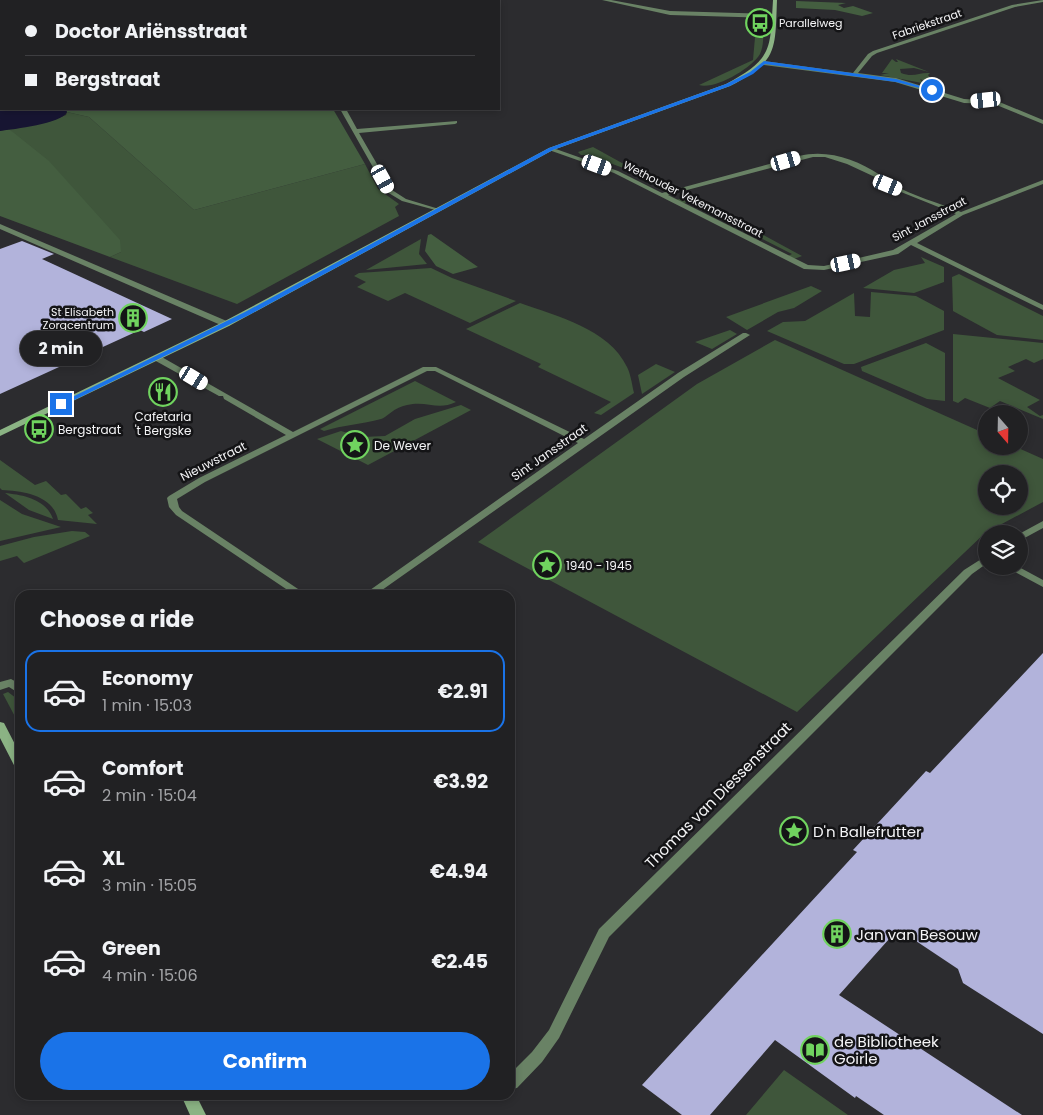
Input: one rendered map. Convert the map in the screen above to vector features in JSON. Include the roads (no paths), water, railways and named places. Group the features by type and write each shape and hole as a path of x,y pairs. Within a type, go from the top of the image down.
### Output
{"street":[{"path":"604,0 670,13 773,16"},
{"path":"0,433 226,324 551,149 728,85 751,73 764,63 770,55 775,0"},
{"name":"Fabriekstraat","path":"855,74 875,52 1014,6 1043,1"},
{"path":"764,63 855,74 914,84 964,101 995,102 1043,122"},
{"path":"344,110 389,191 404,200 437,210"},
{"path":"356,131 455,122"},
{"name":"Wethouder Vekemansstraat","path":"551,149 616,172 798,264 824,268"},
{"path":"664,197 801,156 824,155 844,160 884,178 888,185 962,214"},
{"name":"Sint Jansstraat","path":"824,268 891,253 962,214 1043,182"},
{"path":"0,226 226,324"},
{"path":"912,243 1043,308"},
{"name":"Sint Jansstraat","path":"375,590 681,375 746,335"},
{"path":"157,358 292,435 426,369 436,369 584,443"},
{"name":"Nieuwstraat","path":"292,435 182,490 172,498 174,506 179,513 294,590"},
{"path":"1028,533 1043,524"},
{"name":"Thomas van Diessenstraat","path":"515,1078 537,1057 554,1034 604,933 968,572 978,565"},
{"path":"1026,575 1043,584"},
{"path":"0,686 11,682 15,686"},
{"path":"0,726 15,756"},
{"path":"190,1100 198,1115"}],"place":[{"name":"Parallelweg","path":"760,23"},
{"name":"St Elisabeth Zorgcentrum","path":"133,318"},
{"name":"Cafetaria 't Bergske","path":"163,392"},
{"name":"Bergstraat","path":"39,429"},
{"name":"De Wever","path":"355,445"},
{"name":"1940 - 1945","path":"547,565"},
{"name":"D'n Ballefrutter","path":"794,831"},
{"name":"Jan van Besouw","path":"837,934"},
{"name":"de Bibliotheek Goirle","path":"815,1050"}]}
